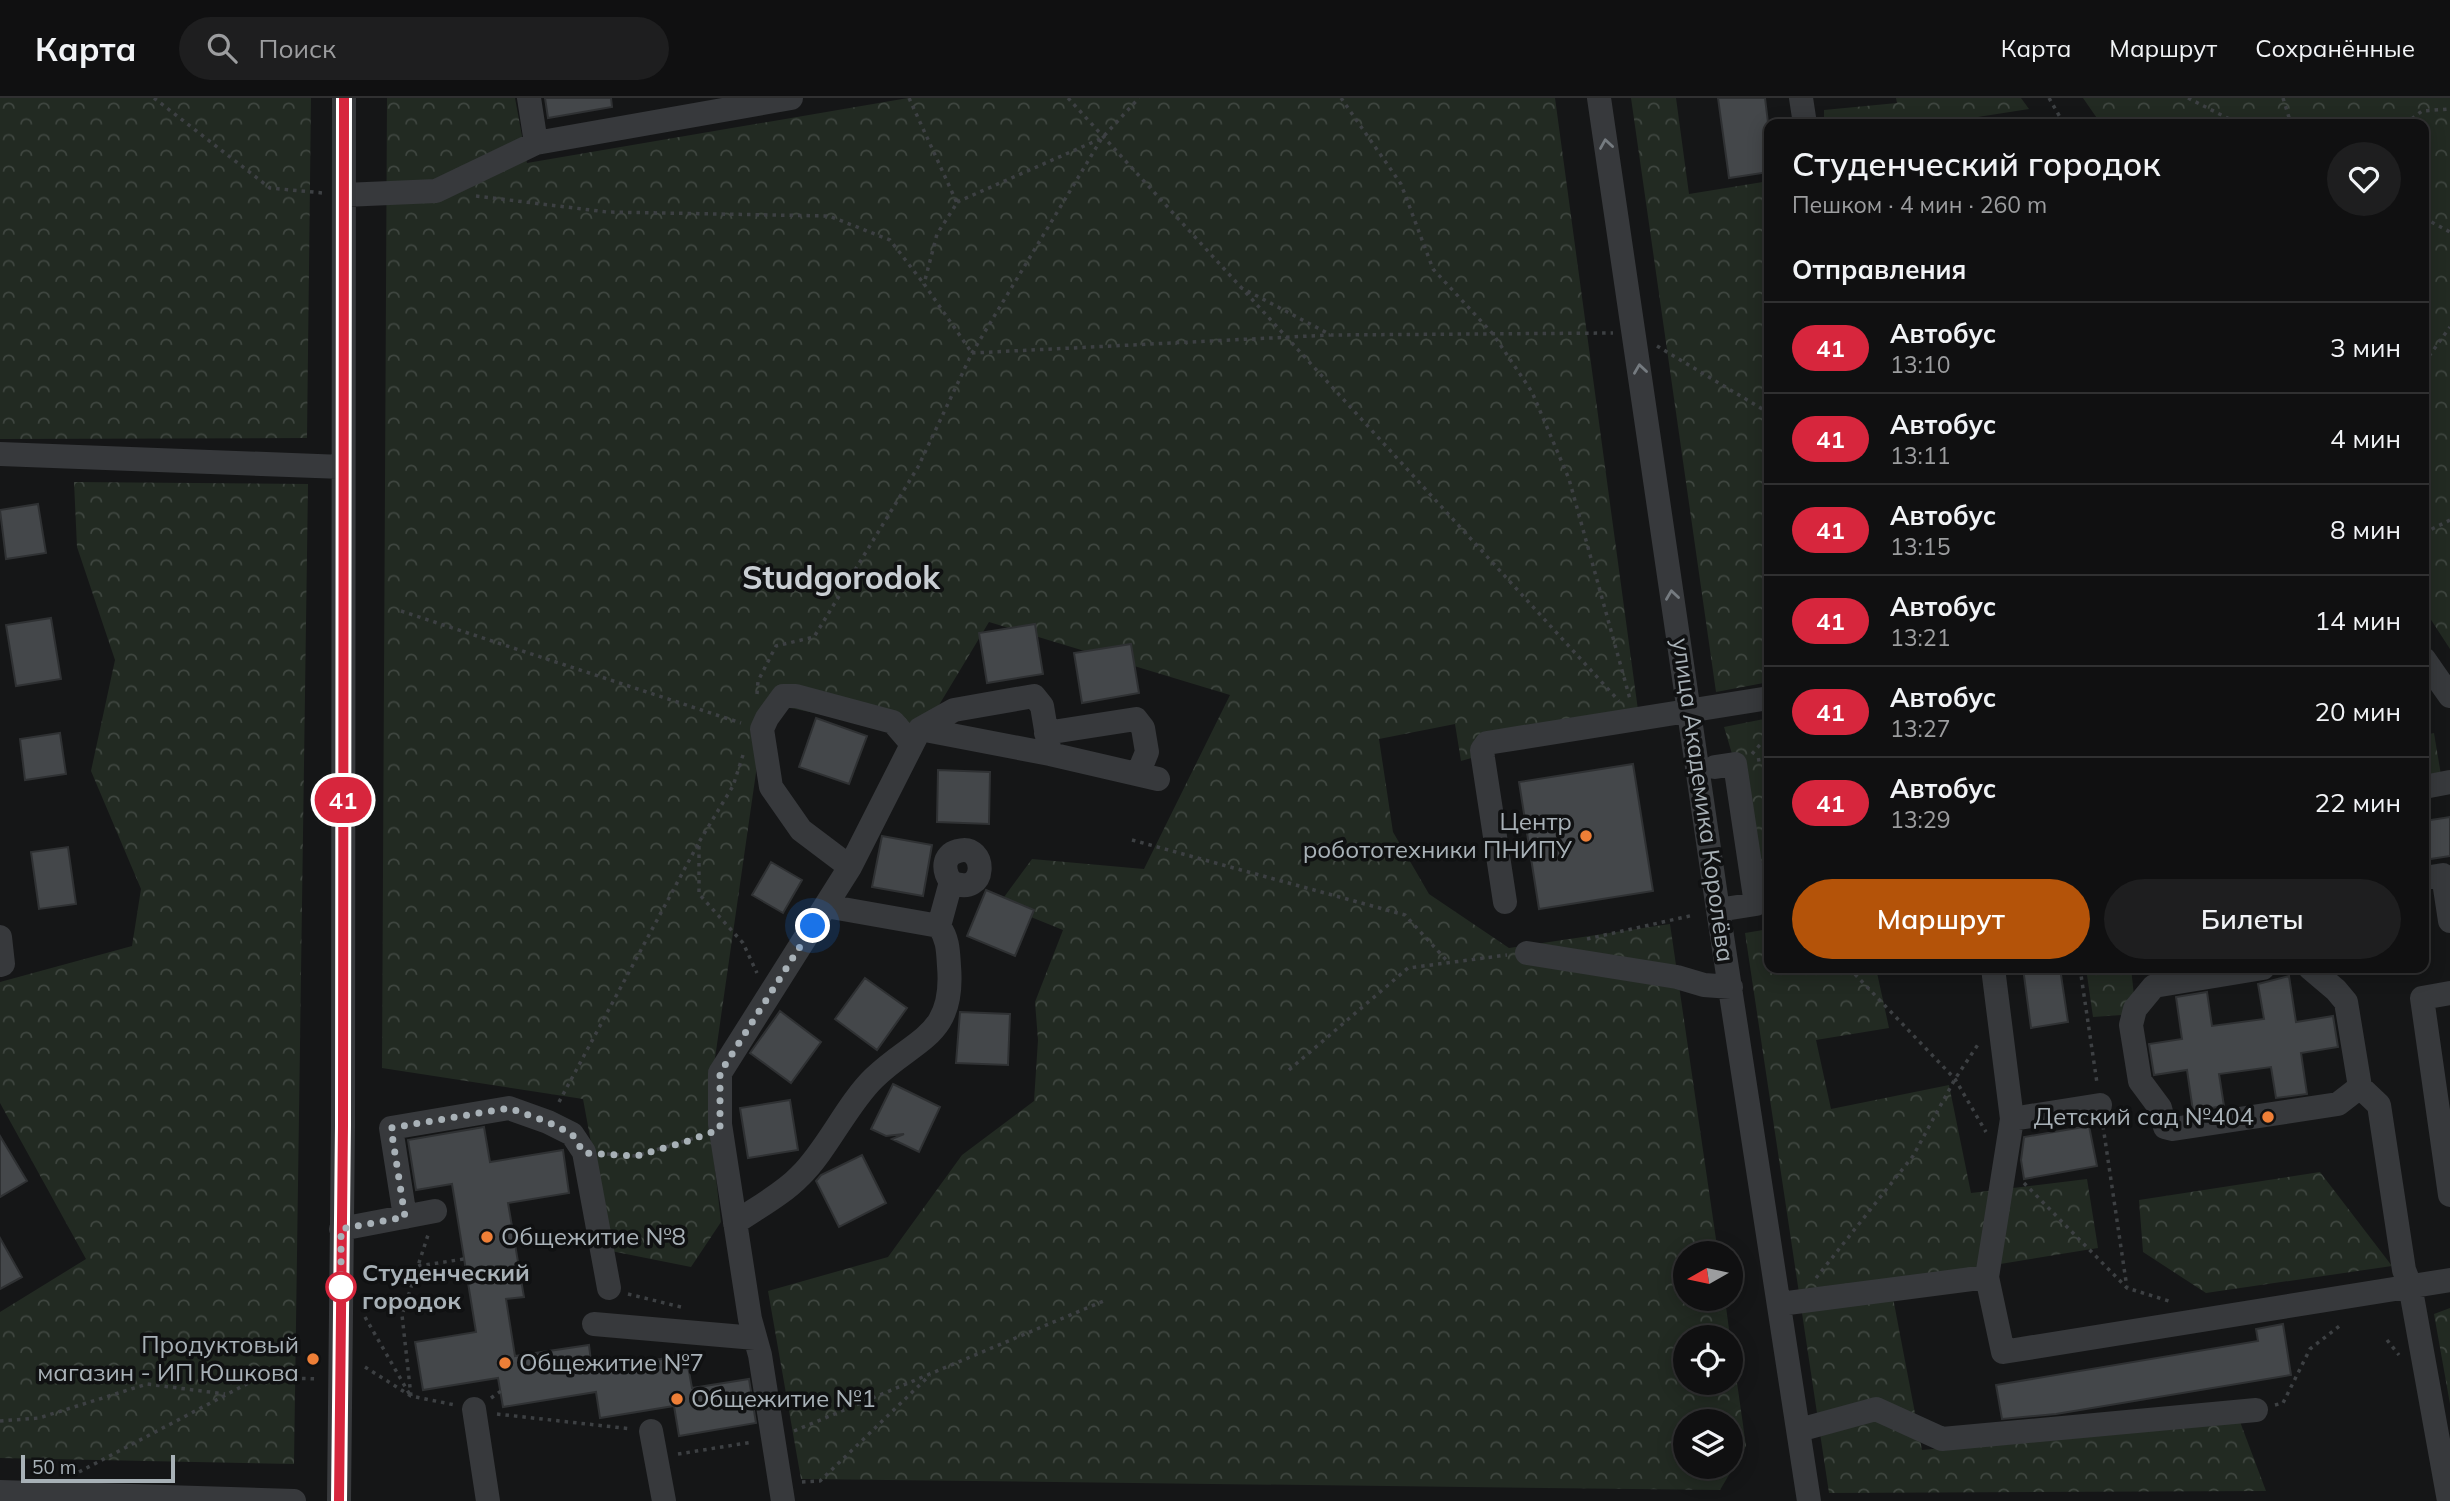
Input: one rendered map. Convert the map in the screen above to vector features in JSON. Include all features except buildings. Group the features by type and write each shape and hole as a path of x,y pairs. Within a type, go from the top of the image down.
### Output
{"street":[{"path":"339,1501 344,98"},
{"path":"529,98 536,143"},
{"path":"344,195 436,191 536,143 791,98"},
{"name":"улица Академика Королёва","path":"1599,98 1718,910 1789,1303 1798,1430 1809,1501"},
{"path":"1801,98 1804,119"},
{"path":"0,454 343,467"},
{"path":"2429,666 2450,696"},
{"path":"850,867 801,830 771,787 762,729 783,696 796,696 893,722 916,736 1048,743 1148,777 1143,728 1136,719 1048,743"},
{"path":"781,1492 761,1355 750,1319 720,1129 720,1073 850,867 916,736 954,710 1034,696 1042,706 1048,743"},
{"path":"1505,902 1482,750 1487,743 1764,699"},
{"path":"1715,767 1735,764 1756,904 1718,910"},
{"path":"2429,786 2450,782"},
{"path":"2429,877 2443,875 2450,921"},
{"path":"939,926 951,882"},
{"path":"735,1223 800,1177 873,1078 922,1041 938,1025 947,1006 950,983 947,937 939,926 826,906"},
{"path":"0,937 3,964 0,965"},
{"path":"1527,953 1704,985 1731,987"},
{"path":"1994,973 2012,1119 1987,1277 2003,1352 2450,1280"},
{"path":"2231,973 2154,985 2135,1009 2131,1025 2138,1071 2145,1088 2160,1108 2165,1127 2173,1129 2338,1104 2360,1087"},
{"path":"2316,973 2346,1002 2360,1087 2379,1105 2404,1270 2410,1285 2449,1501"},
{"path":"2450,993 2422,998 2450,1195"},
{"path":"2012,1119 2100,1105"},
{"path":"405,1217 391,1128 509,1108 572,1134 584,1153 609,1288"},
{"path":"341,1229 435,1211"},
{"path":"1789,1303 1987,1277"},
{"path":"594,1324 755,1338"},
{"path":"474,1409 488,1501"},
{"path":"1798,1430 1876,1409 1942,1439 2256,1410"},
{"path":"651,1431 664,1501"},
{"path":"0,1492 295,1501"}],"path":[{"path":"154,98 270,188 344,195"},
{"path":"909,98 957,202"},
{"path":"1068,98 1635,719"},
{"path":"755,704 758,681 776,646 814,637 918,467 972,353 1102,138 1139,98"},
{"path":"1341,98 1401,184 1433,269 1493,334 1532,392 1569,479 1635,719"},
{"path":"2049,98 2061,119"},
{"path":"2188,98 2229,119"},
{"path":"2283,98 2289,119"},
{"path":"2412,119 2422,111 2450,109"},
{"path":"924,284 937,234 957,202 1102,138"},
{"path":"475,196 607,212 829,216 890,240 972,353"},
{"path":"2429,221 2450,232"},
{"path":"1238,286 1331,335"},
{"path":"2429,356 2450,327"},
{"path":"972,353 1284,336 1616,333 1635,336 1656,346 1764,410"},
{"path":"2429,530 2450,520"},
{"path":"401,611 752,727"},
{"path":"1744,762 1764,740"},
{"path":"548,1122 699,842 733,786 744,750"},
{"path":"1132,840 1405,915 1449,963"},
{"path":"699,842 699,894 743,943 757,974 774,988"},
{"path":"1578,941 1694,915"},
{"path":"1289,1070 1408,968 1527,953"},
{"path":"1854,973 1955,1079 2005,1163 2127,1288 2180,1304"},
{"path":"1789,1303 1913,1156 1955,1079 1999,1013"},
{"path":"584,1153 636,1156 720,1129"},
{"path":"411,1396 402,1315 435,1211"},
{"path":"418,1266 464,1259"},
{"path":"655,1458 774,1439 1106,1300"},
{"path":"365,1317 411,1396"},
{"path":"2256,1410 2283,1402 2310,1349 2342,1324"},
{"path":"365,1367 411,1396 492,1413 651,1431"},
{"path":"781,1492 820,1481 932,1373"},
{"path":"68,1476 260,1377 341,1380"},
{"path":"0,1421 39,1419 147,1384 227,1394"}],"green space":[{"path":"0,98 311,98 307,438 0,439"},
{"path":"387,98 515,98 527,163 908,98 1555,98 1638,710 1461,761 1455,724 1379,739 1393,832 1429,894 1509,948 1670,924 1716,1241 1673,1241 1673,1311 1727,1311 1728,1325 1673,1325 1673,1395 1739,1395 1741,1409 1673,1409 1673,1479 1726,1479 1720,1490 801,1479 768,1291 888,1257 962,1155 1034,1101 1038,1040 1035,1002 1063,930 999,904 1032,859 1144,869 1230,695 989,622 921,735 766,703 708,1107 721,1222 691,1267 611,1251 583,1099 382,1068"},
{"path":"1631,98 1676,98 1689,194 1764,182 1764,683 1716,692"},
{"path":"1896,98 2021,98 2029,109 1965,119 1824,119 1824,110 1897,103"},
{"path":"2083,98 2450,98 2450,649 2429,617 2429,119 2098,119"},
{"path":"74,482 308,484 294,1464 0,1458 0,1312 86,1259 0,1103 0,982 132,946 141,889 91,771 115,660 77,547"},
{"path":"1764,719 1764,887 1750,889 1735,764 1724,727"},
{"path":"2434,733 2441,775 2429,777 2429,734"},
{"path":"1764,930 1764,973 1877,973 1889,1028 1816,1040 1831,1109 1949,1085 1971,1193 2087,1179 2098,1248 1890,1282 1922,1450 2239,1419 2266,1491 1829,1493 1745,933"},
{"path":"2087,973 2132,973 2136,1014 2093,1017"},
{"path":"2320,1172 2392,1266 2206,1293 2143,1252 2139,1200"},
{"path":"2450,1308 2450,1404 2434,1314"},
{"path":"1743,1425 1746,1446 1743,1451"}],"bus line":[{"name":"41","path":"339,1501 343,1126 344,98"}],"place":[{"name":"Центр робототехники ПНИПУ","path":"1586,836"},
{"name":"Детский сад №404","path":"2268,1117"},
{"name":"Общежитие №8","path":"487,1237"},
{"name":"Студенческий городок","path":"341,1287"},
{"name":"Продуктовый магазин - ИП Юшкова","path":"313,1359"},
{"name":"Общежитие №7","path":"505,1363"},
{"name":"Общежитие №1","path":"677,1399"}],"district":[{"name":"Studgorodok","path":"841,578"}],"route":[{"path":"341,1287 341,1229 405,1217 391,1128 509,1108 572,1134 584,1153 636,1156 720,1129 720,1073 813,926"}]}
